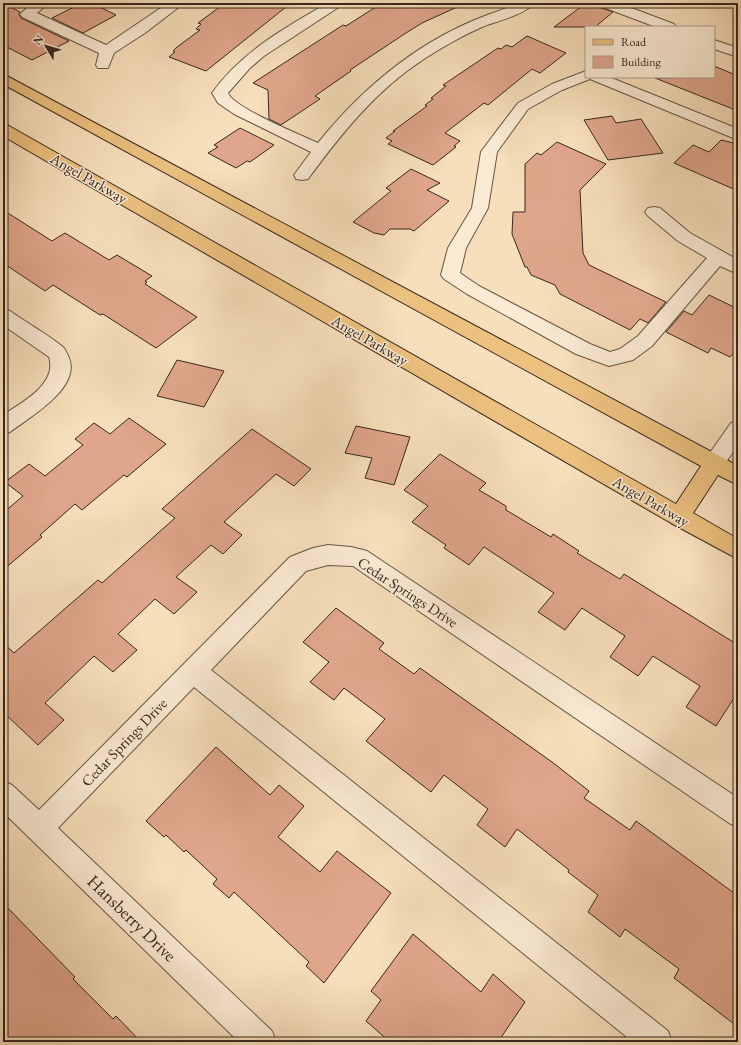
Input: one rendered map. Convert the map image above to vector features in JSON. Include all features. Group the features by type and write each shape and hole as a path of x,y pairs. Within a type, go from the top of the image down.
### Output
{"main road":[{"path":"3,78 738,476"},
{"name":"Angel Parkway","path":"3,129 738,550"},
{"path":"679,517 714,463"}],"street":[{"path":"42,3 27,14 107,51"},
{"path":"103,66 107,51 140,30 177,3"},
{"path":"320,150 239,111 223,100 220,93 228,82 268,46 338,3"},
{"path":"302,175 342,122 375,89 402,67 437,45 478,24 527,3"},
{"path":"605,3 662,26"},
{"path":"715,44 738,53"},
{"path":"585,75 557,87 524,106 489,152 480,208 457,248 450,275 472,290 583,349 609,359 626,355 645,341 718,257"},
{"path":"598,78 738,135"},
{"path":"654,212 684,237 738,268"},
{"path":"3,316 57,353 61,362 61,372 57,382 49,391 3,426"},
{"path":"714,463 738,429"},
{"name":"Cedar Springs Drive","path":"39,829 298,564 312,557 328,554 344,554 359,558 738,814"},
{"path":"193,671 658,1042"},
{"name":"Hansberry Drive","path":"3,794 261,1042"}],"building":[{"path":"3,3 20,12 19,14 21,18 69,41 32,60 3,45"},
{"path":"82,3 92,3 116,15 83,33 52,18"},
{"path":"225,3 291,3 206,71 169,57 175,52 173,51 177,47 200,30 196,29 201,24 198,23"},
{"path":"382,3 466,3 422,23 406,33 350,70 351,71 315,96 320,99 281,125 269,119 268,90 253,83 343,25 346,26"},
{"path":"586,3 597,3 599,7 613,12 596,26 554,27"},
{"path":"527,36 566,53 540,73 532,69 488,105 484,103 445,133 460,141 454,146 456,147 433,165 388,144 392,141 386,138 395,131 393,131 427,106 425,105 433,99 431,98 446,86 443,85 498,48 501,49 506,45 512,47"},
{"path":"715,66 738,76 738,111 655,78 715,78"},
{"path":"612,116 616,123 641,119 663,153 608,160 584,120"},
{"path":"240,128 274,145 250,162 247,161 236,168 208,153 218,147 214,145"},
{"path":"721,140 738,144 738,191 674,163 693,145 709,152"},
{"path":"557,142 606,164 580,190 583,253 589,265 666,302 648,323 640,319 630,330 560,294 555,285 531,275 527,267 525,267 512,234 513,212 525,212 525,164 537,153 541,155"},
{"path":"411,169 440,183 427,190 449,201 414,231 410,229 390,229 384,235 374,233 353,222 391,191 386,188"},
{"path":"3,210 52,241 65,233 109,260 117,255 152,276 145,281 147,282 145,284 197,317 156,348 103,314 100,315 53,285 45,291 3,263"},
{"path":"709,295 738,309 738,348 730,357 711,348 708,353 666,332 684,311 692,315"},
{"path":"177,360 224,371 204,407 157,396"},
{"path":"129,418 166,444 127,477 124,475 82,510 75,504 40,535 42,537 3,570 3,513 23,496 5,482 29,464 45,476 83,445 75,439 94,423 110,434"},
{"path":"356,426 410,437 394,485 365,478 372,458 345,453"},
{"path":"252,429 311,469 294,486 276,474 224,522 242,535 223,554 211,545 176,577 197,592 174,614 155,599 118,634 137,650 113,672 94,656 45,703 64,720 38,745 3,712 3,643 14,653 98,580 102,583 175,518 162,509"},
{"path":"440,454 486,483 479,490 506,506 506,510 551,537 553,534 579,551 577,553 620,579 624,574 738,645 738,692 716,726 686,707 700,686 653,656 638,676 610,657 625,636 582,608 565,630 538,612 554,593 484,547 469,565 444,548 446,545 412,522 428,506 404,490"},
{"path":"336,608 384,643 379,649 414,674 420,668 552,762 589,791 584,798 630,830 636,821 738,896 738,1027 674,978 679,969 625,929 620,937 588,912 598,895 517,829 505,847 477,825 488,809 444,775 431,792 366,741 385,719 344,688 334,700 310,682 329,662 303,642"},
{"path":"216,747 270,795 279,785 304,806 278,837 320,872 337,851 391,893 324,983 306,966 309,962 234,892 229,898 213,884 217,879 186,850 184,852 166,835 164,837 146,821"},
{"path":"3,903 75,977 73,979 113,1019 116,1016 141,1042 3,1042"},
{"path":"413,934 481,992 493,974 525,1002 498,1042 390,1042 366,1021 381,1000 371,991"}]}
